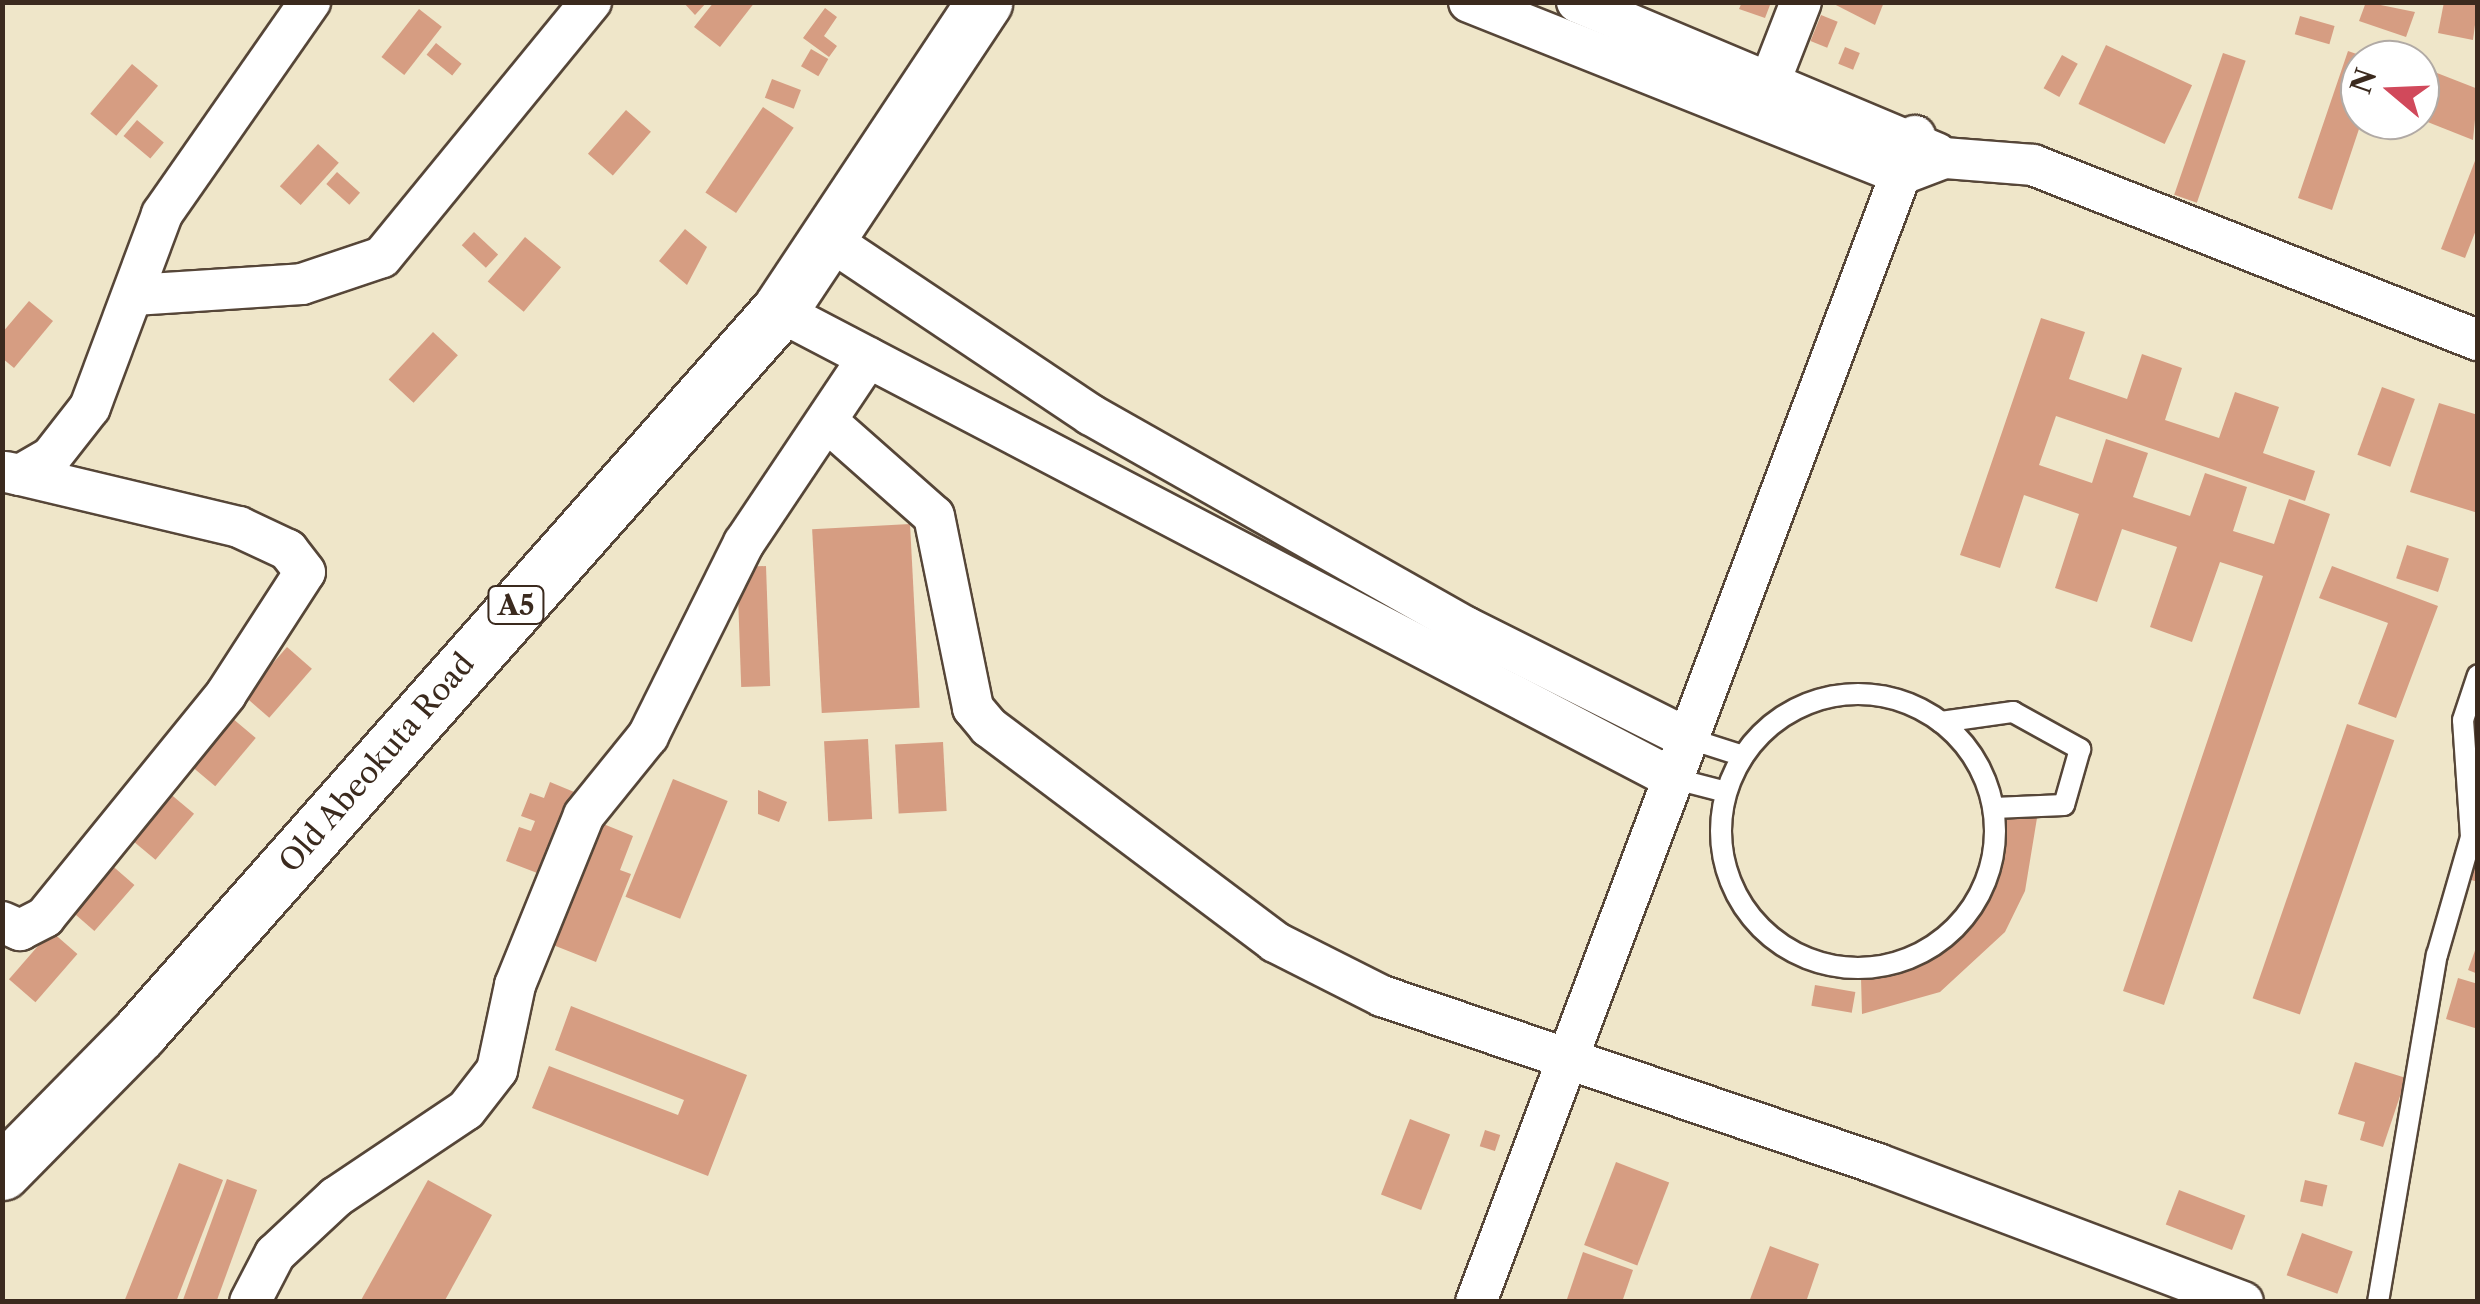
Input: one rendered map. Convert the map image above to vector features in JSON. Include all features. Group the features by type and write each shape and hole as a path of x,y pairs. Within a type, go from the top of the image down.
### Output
{"highway":[{"name":"Old Abeokuta Road","path":"2,1172 140,1033 779,311 984,2"}],"street":[{"path":"11,473 51,457 90,407 162,214 310,2"},
{"path":"134,295 302,284 382,257 591,2"},
{"path":"1469,2 1902,174"},
{"path":"1577,2 1930,147 2033,165 2478,340"},
{"path":"1769,84 1800,2"},
{"path":"1476,1302 1570,1064 1672,778 1902,174 1930,147"},
{"path":"828,239 1048,387 1466,628 1687,738"},
{"path":"779,311 1672,778"},
{"path":"941,396 980,342"},
{"path":"250,1302 275,1254 336,1197 466,1110 497,1070 515,986 584,815 648,736 744,544 831,425 868,358"},
{"path":"1014,436 1048,387"},
{"path":"831,425 934,516 973,708 989,727 1275,942 1382,996 1570,1064 1878,1164 2243,1302"},
{"path":"2,922 20,930 45,916 226,694 305,572 288,550 240,527 11,473"}],"lane":[{"path":"2378,1302 2437,955 2471,837 2462,720 2478,675"},
{"path":"1845,693 1886,695 1941,722 1981,768 1994,808 1983,889 1960,923 1890,965 1850,968 1810,960 1745,910 1720,832 1726,792 1743,756 1805,704 1845,693"},
{"path":"1941,722 2013,712 2080,750 2064,805 1994,808"},
{"path":"1687,738 1743,756"},
{"path":"1672,778 1726,792"}],"building":[{"path":"683,2 707,2 695,15"},
{"path":"714,2 755,2 720,47 694,27"},
{"path":"1742,2 1770,5 1765,18 1739,9"},
{"path":"1830,2 1884,2 1875,25"},
{"path":"2366,2 2415,12 2406,37 2359,21"},
{"path":"2444,2 2478,2 2473,40 2438,33"},
{"path":"825,8 837,17 824,36 837,46 829,57 803,38"},
{"path":"419,9 442,27 404,75 381,57"},
{"path":"1821,15 1838,22 1827,48 1811,41"},
{"path":"2300,16 2335,26 2329,44 2295,34"},
{"path":"436,43 462,64 452,75 427,55"},
{"path":"2106,45 2192,85 2165,144 2079,104"},
{"path":"1845,47 1860,53 1853,70 1838,64"},
{"path":"811,49 828,59 818,76 801,66"},
{"path":"2223,53 2246,61 2197,203 2174,195"},
{"path":"2062,55 2078,64 2059,97 2044,88"},
{"path":"132,64 158,86 116,136 90,114"},
{"path":"2440,74 2478,89 2473,140 2440,127"},
{"path":"2340,75 2340,140 2355,140 2332,210 2298,198"},
{"path":"772,79 801,90 794,109 765,98"},
{"path":"763,107 794,128 736,213 705,192"},
{"path":"626,110 651,132 613,175 588,154"},
{"path":"137,120 164,142 150,159 124,136"},
{"path":"318,144 339,163 301,205 280,186"},
{"path":"2478,153 2478,225 2465,258 2441,249"},
{"path":"337,172 360,193 349,205 326,184"},
{"path":"685,229 707,247 687,285 659,261"},
{"path":"474,232 498,255 486,268 462,245"},
{"path":"525,237 561,267 524,312 488,281"},
{"path":"29,301 53,321 14,368 2,358 2,333"},
{"path":"2041,318 2085,332 2069,379 2127,399 2142,354 2182,368 2165,420 2219,438 2235,392 2279,407 2263,453 2315,471 2305,501 2056,416 2039,465 2092,483 2106,439 2148,453 2133,497 2190,516 2205,473 2247,487 2233,531 2274,544 2289,499 2330,514 2164,1005 2123,991 2263,576 2220,562 2192,642 2150,627 2177,547 2122,529 2097,602 2055,588 2079,514 2024,495 2000,568 1960,555"},
{"path":"433,332 458,355 414,403 389,380"},
{"path":"2382,387 2415,399 2390,467 2357,455"},
{"path":"2439,403 2478,415 2478,513 2410,492"},
{"path":"910,524 920,708 822,713 812,529"},
{"path":"2407,545 2449,559 2438,592 2396,578"},
{"path":"766,566 770,686 741,687 737,567"},
{"path":"2332,566 2438,606 2396,718 2358,704 2388,623 2319,598"},
{"path":"287,647 312,669 269,718 244,696"},
{"path":"232,718 256,738 215,786 192,766"},
{"path":"2347,724 2394,740 2300,1014 2253,998"},
{"path":"868,739 872,819 828,821 824,741"},
{"path":"943,742 947,811 899,813 895,745"},
{"path":"673,779 728,801 680,919 625,897"},
{"path":"550,782 579,794 545,876 506,861 519,827 531,831 535,821 521,816 530,793 544,798"},
{"path":"758,790 787,802 779,822 758,814"},
{"path":"168,792 194,814 155,860 129,838"},
{"path":"2003,813 2037,818 2025,891 2005,932 1940,992 1862,1014 1861,978 1953,940 1983,901"},
{"path":"591,819 633,836 620,870 631,874 596,962 543,941"},
{"path":"2478,854 2478,882 2468,879"},
{"path":"108,862 134,885 94,931 68,908"},
{"path":"51,931 77,954 35,1002 9,979"},
{"path":"2478,945 2478,974 2468,970"},
{"path":"2458,978 2478,984 2478,1029 2446,1019"},
{"path":"1815,985 1855,992 1852,1013 1811,1006"},
{"path":"571,1006 747,1075 708,1176 532,1108 549,1066 678,1115 684,1100 555,1050"},
{"path":"2355,1062 2406,1078 2383,1147 2360,1140 2365,1122 2338,1114"},
{"path":"1410,1119 1450,1134 1421,1210 1381,1195"},
{"path":"1485,1130 1500,1135 1495,1151 1480,1146"},
{"path":"1616,1162 1669,1182 1637,1266 1584,1245"},
{"path":"179,1163 223,1180 176,1302 124,1302"},
{"path":"227,1179 257,1190 216,1302 182,1302"},
{"path":"428,1180 492,1215 444,1302 360,1302"},
{"path":"2305,1180 2327,1185 2322,1207 2300,1201"},
{"path":"2179,1190 2245,1215 2232,1250 2166,1225"},
{"path":"2302,1233 2353,1251 2337,1294 2287,1275"},
{"path":"1770,1246 1819,1264 1806,1302 1749,1302"},
{"path":"1583,1252 1633,1270 1622,1302 1566,1302"}]}
